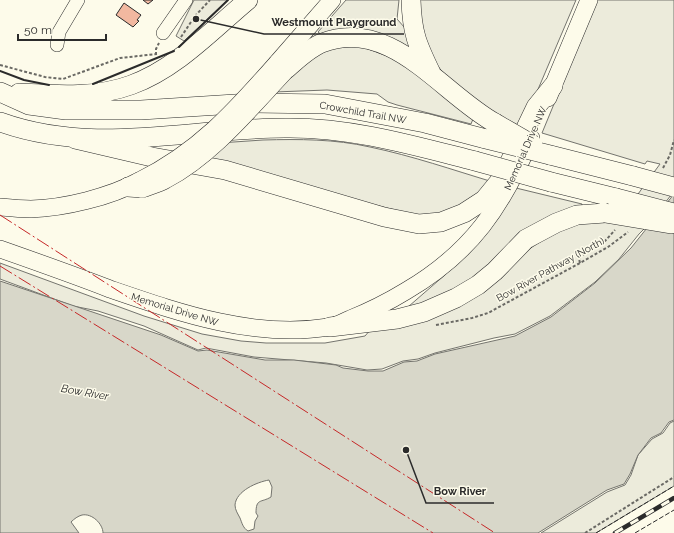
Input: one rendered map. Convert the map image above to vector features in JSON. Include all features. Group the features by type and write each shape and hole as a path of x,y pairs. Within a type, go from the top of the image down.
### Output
{"highway":[{"path":"1,92 69,95 102,92 131,85 170,66 248,0"},
{"path":"411,0 412,24 416,41 432,74"},
{"path":"137,185 165,179 197,158 238,119 281,67 322,43 342,38 361,38 382,44 398,51 432,74 477,113 556,157"},
{"path":"0,122 152,158 225,170 384,217 419,224 441,222 464,213 484,200 502,178 536,107 553,86"},
{"name":"Crowchild Trail NW","path":"1,92 30,105 66,110 141,110 251,103 325,104 425,123 486,140 674,187"},
{"path":"75,139 114,140 239,128 313,128 359,133 674,213"},
{"path":"330,327 397,319 424,312 456,298 478,285 495,271 526,239 556,223 577,215 605,213 671,224 674,223"}],"main road":[{"path":"281,67 332,0"},
{"name":"Memorial Drive NW","path":"0,249 154,304 216,322 281,330 330,327 381,306 422,282 451,260 479,232 511,183 589,0"},
{"path":"0,207 31,209 69,204 137,185"}],"street":[{"path":"57,45 59,32 78,0"},
{"path":"163,33 186,0"}],"path":[{"path":"180,39 195,16 210,0"},
{"path":"0,64 45,77 63,79 120,58 156,55 162,52"},
{"path":"660,171 670,155 674,140"},
{"name":"Bow River Pathway (North)","path":"472,318 501,306 580,263 608,247 628,231"},
{"path":"584,533 590,532 674,477"}],"shaded area":[{"path":"194,0 228,0 184,41 176,36"},
{"path":"346,0 399,0 397,19 405,28 413,51 324,37 318,32"},
{"path":"417,0 576,0 522,127 500,116 498,118 446,77 427,48"},
{"path":"597,0 674,0 674,191 650,223 619,259 595,282 550,316 515,334 435,353 418,359 403,361 382,369 367,370 326,363 254,357 206,348 198,350 144,326 98,311 73,306 0,279 0,263 144,316 202,334 241,341 266,343 325,343 365,336 371,329 419,319 570,223 619,220 660,164 647,161 645,164 542,133"},
{"path":"360,46 398,60 473,119 471,124 397,105 388,102 377,94 327,90 274,92 293,69 327,48"},
{"path":"263,140 317,140 357,144 417,159 493,182 480,197 431,219 202,162 219,143"},
{"path":"516,188 582,204 582,209 462,286 401,313 446,274"},
{"path":"674,421 674,486 596,533 541,533 607,492 625,485 631,475 638,455 652,439 663,433 670,423"}],"water":[{"path":"674,194 674,420 669,422 661,433 651,438 638,455 624,484 607,490 538,533 103,533 101,526 93,517 82,515 71,522 79,533 0,533 0,281 161,335 198,351 207,350 265,360 294,360 336,365 343,368 383,371 404,362 417,361 435,354 515,336 551,317 595,283 631,248","holes":["269,480 272,487 271,497 258,503 257,505 256,513 258,516 255,521 254,529 248,531 246,530 236,510 235,505 239,495 253,485"]}],"building":[{"path":"143,0 153,0 148,4"},
{"path":"124,3 141,15 137,20 139,21 133,27 116,15"}],"railway":[{"path":"615,533 674,498"}],"fence":[{"path":"596,533 674,486"},
{"path":"635,533 674,510"}],"wall":[{"path":"179,47 228,0"},
{"path":"93,84 174,51"},
{"path":"0,71 24,80 49,85"}],"power":[{"path":"0,215 495,533"},
{"path":"0,266 433,533"}],"place":[{"name":"Westmount Playground","path":"196,19"},
{"name":"Bow River","path":"406,450"}]}
